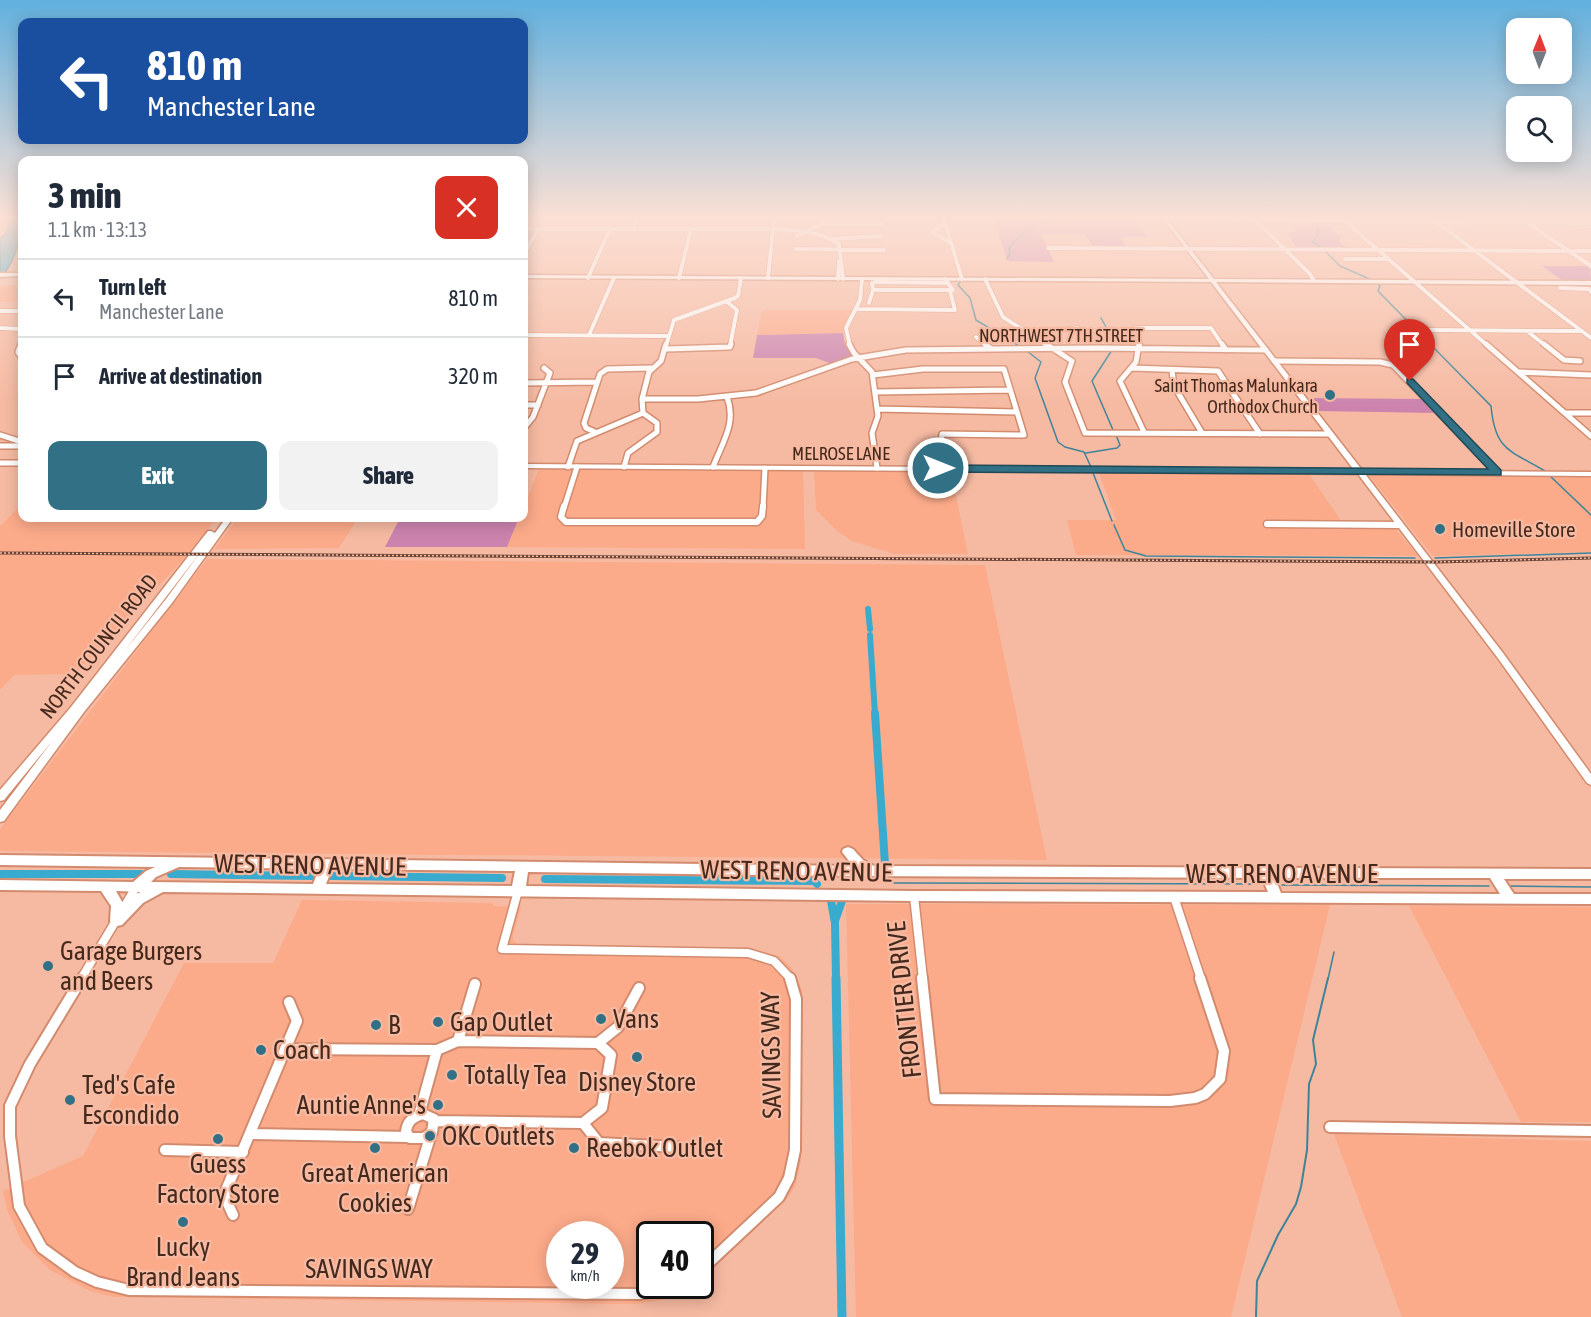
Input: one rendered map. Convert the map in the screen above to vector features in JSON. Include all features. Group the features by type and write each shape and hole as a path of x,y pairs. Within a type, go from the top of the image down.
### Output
{"main road":[{"path":"923,280 950,280"},
{"path":"1212,280 1574,755 1591,781"},
{"path":"1259,280 1582,284 1591,288"},
{"name":"MELROSE LANE","path":"528,466 1591,474"},
{"name":"NORTH COUNCIL ROAD","path":"0,796 74,709 220,522"},
{"name":"NORTH COUNCIL ROAD","path":"0,818 86,703 169,602 226,522"},
{"path":"1574,755 1591,773"},
{"path":"848,852 872,871"},
{"name":"WEST RENO AVENUE","path":"0,860 872,871 1591,874"},
{"path":"136,886 151,874 179,862"},
{"path":"317,889 328,864"},
{"path":"518,891 524,866"},
{"path":"1266,872 1277,898"},
{"path":"1494,873 1510,899"},
{"name":"WEST RENO AVENUE","path":"0,885 914,896 1591,899"},
{"path":"105,886 118,905 117,921"},
{"path":"117,921 138,899 164,887"}],"street":[{"path":"589,335 613,280"},
{"path":"595,432 586,428 584,423 600,374 607,369 651,368 661,361 666,349 667,336 674,320 738,296 741,280"},
{"path":"862,280 862,290 856,309 846,328 847,340 858,357 871,369 873,375 878,416 872,433 877,468"},
{"path":"986,280 1003,317 1072,362 1065,382 1085,433 1330,434"},
{"path":"1513,280 1591,338"},
{"path":"856,309 955,310 950,291 953,289 946,281 872,283 873,290 869,303"},
{"path":"1414,282 1591,436"},
{"path":"1560,288 1591,288"},
{"path":"862,290 950,291"},
{"path":"666,349 730,347 737,310 727,302"},
{"path":"909,303 910,310"},
{"path":"0,311 18,311"},
{"path":"0,328 18,328"},
{"path":"1028,334 1078,328"},
{"path":"1144,432 1121,384 1121,377 1132,368 1140,348 1140,339 1135,328 1211,328 1226,350"},
{"path":"1427,330 1582,331"},
{"path":"1527,331 1563,360 1580,362"},
{"path":"528,335 667,336"},
{"path":"976,338 991,349"},
{"name":"NORTHWEST 7TH STREET","path":"642,399 727,397 766,389 858,357 906,350 1140,348 1266,350"},
{"path":"1274,361 1389,363 1395,366 1497,473"},
{"path":"528,423 533,417 550,373 544,368"},
{"path":"643,413 642,399 651,368"},
{"path":"1132,368 1218,371 1260,434"},
{"path":"873,375 923,369 1004,369 1024,435 942,434 943,442 938,456 938,468"},
{"path":"1172,371 1172,382 1202,434"},
{"path":"1519,372 1591,375"},
{"path":"528,383 596,382"},
{"path":"875,392 1010,390"},
{"path":"713,467 731,423 732,413 727,397"},
{"path":"528,405 538,405"},
{"path":"877,409 1017,411"},
{"path":"1564,412 1591,413"},
{"path":"568,466 577,441 643,413"},
{"path":"624,467 628,453 657,432 657,423 643,413"},
{"path":"1582,428 1591,428"},
{"path":"0,435 18,442"},
{"path":"0,446 18,444"},
{"path":"0,463 18,463"},
{"path":"578,467 561,517 563,521 712,524 758,522 761,519 765,468"},
{"path":"1268,524 1400,525"},
{"name":"SAVINGS WAY","path":"136,886 31,1063 10,1106 10,1136 19,1206 42,1248 75,1272 98,1282 129,1290 636,1294"},
{"name":"SAVINGS WAY","path":"518,891 502,949 748,953 774,961 791,977 796,999 795,1150 792,1169 779,1197 714,1257"},
{"name":"FRONTIER DRIVE","path":"914,896 935,1099 1188,1100 1204,1095 1221,1080 1224,1051 1174,897"},
{"path":"458,1041 475,984"},
{"path":"285,1049 437,1050 458,1041 598,1043 618,1027 639,988"},
{"path":"233,1215 225,1196 297,1021 289,1002"},
{"path":"250,1134 409,1137 419,1140 433,1126 583,1123 602,1108 611,1055 598,1043"},
{"path":"419,1115 437,1050"},
{"path":"408,1209 433,1126 428,1115 419,1115 407,1124 406,1132 409,1137"},
{"path":"583,1123 600,1143 678,1147"},
{"path":"1330,1127 1591,1131"},
{"path":"165,1150 243,1152"}],"shaded area":[{"path":"1563,280 1591,282 1565,282"},
{"path":"18,284 18,302 0,302 0,288"},
{"path":"762,310 852,310 843,333 757,335"},
{"path":"843,333 845,345 853,357 832,364 816,358 753,358 757,335"},
{"path":"1306,398 1425,399 1438,413 1317,411"},
{"path":"539,469 803,471 805,549 507,547 517,522 528,522 528,496"},
{"path":"814,471 951,472 968,554 894,554 852,541 837,531 816,510"},
{"path":"1099,473 1308,473 1345,526 1394,527 1418,556 1076,555 1067,520 1116,520"},
{"path":"1368,474 1591,476 1591,552 1433,556"},
{"path":"18,508 18,522 213,523 183,560 75,674 14,675 0,690 0,526"},
{"path":"235,522 355,522 339,548 214,549"},
{"path":"398,522 517,522 507,547 385,547"},
{"path":"207,559 985,565 1047,860 0,851 0,829"},
{"path":"302,900 493,903 493,906 521,907 513,937 518,944 751,948 780,957 791,967 802,990 801,1161 795,1187 786,1200 714,1268 714,1221 636,1221 636,1299 663,1299 636,1304 113,1297 90,1291 50,1270 22,1242 8,1212 3,1191 83,1156 184,963 273,963"},
{"path":"846,904 1330,905 1231,1317 856,1317"},
{"path":"1409,906 1591,907 1591,1122 1521,1122"},
{"path":"1334,1134 1591,1141 1591,1317 1402,1317"}],"waterway":[{"path":"960,282 958,285 970,298 976,320 1019,346"},
{"path":"1378,284 1380,286 1378,291 1491,406 1496,432 1506,448 1545,471"},
{"path":"1101,318 1112,338 1112,346"},
{"path":"1112,350 1092,381 1113,430"},
{"path":"1027,351 1041,362 1035,378 1058,442 1065,447 1084,452 1091,467"},
{"path":"1086,453 1117,448 1120,445 1116,435"},
{"path":"1093,473 1112,521"},
{"path":"1550,476 1591,515"},
{"path":"1114,525 1125,550 1146,556 1415,558"},
{"path":"1435,558 1591,553"},
{"path":"868,609 870,629"},
{"path":"870,635 875,715"},
{"path":"875,713 885,864"},
{"path":"0,874 141,874"},
{"path":"171,874 314,876"},
{"path":"331,876 502,878"},
{"path":"545,879 814,881 817,884"},
{"path":"894,883 1261,884"},
{"path":"1282,885 1489,886"},
{"path":"1510,886 1591,887"},
{"path":"831,901 835,923 836,979"},
{"path":"835,921 842,901"},
{"path":"1328,979 1334,952"},
{"path":"836,978 842,1317"},
{"path":"1256,1317 1257,1281 1278,1235 1296,1204 1301,1187 1307,1150 1309,1084 1316,1064 1313,1040 1328,978"}],"railway":[{"path":"0,553 1436,562 1591,558"}],"place":[{"name":"Saint Thomas Malunkara Orthodox Church","path":"1330,395"},
{"name":"Homeville Store","path":"1440,529"},
{"name":"Garage Burgers and Beers","path":"48,966"},
{"name":"Vans","path":"601,1019"},
{"name":"Gap Outlet","path":"438,1022"},
{"name":"B","path":"376,1025"},
{"name":"Coach","path":"261,1050"},
{"name":"Disney Store","path":"637,1057"},
{"name":"Totally Tea","path":"452,1075"},
{"name":"Ted's Cafe Escondido","path":"70,1100"},
{"name":"Auntie Anne's","path":"438,1105"},
{"name":"OKC Outlets","path":"430,1136"},
{"name":"Guess Factory Store","path":"218,1139"},
{"name":"Great American Cookies","path":"375,1148"},
{"name":"Reebok Outlet","path":"574,1148"},
{"name":"Lucky Brand Jeans","path":"183,1222"}],"route":[{"path":"938,468 1497,473 1410,381"}]}
